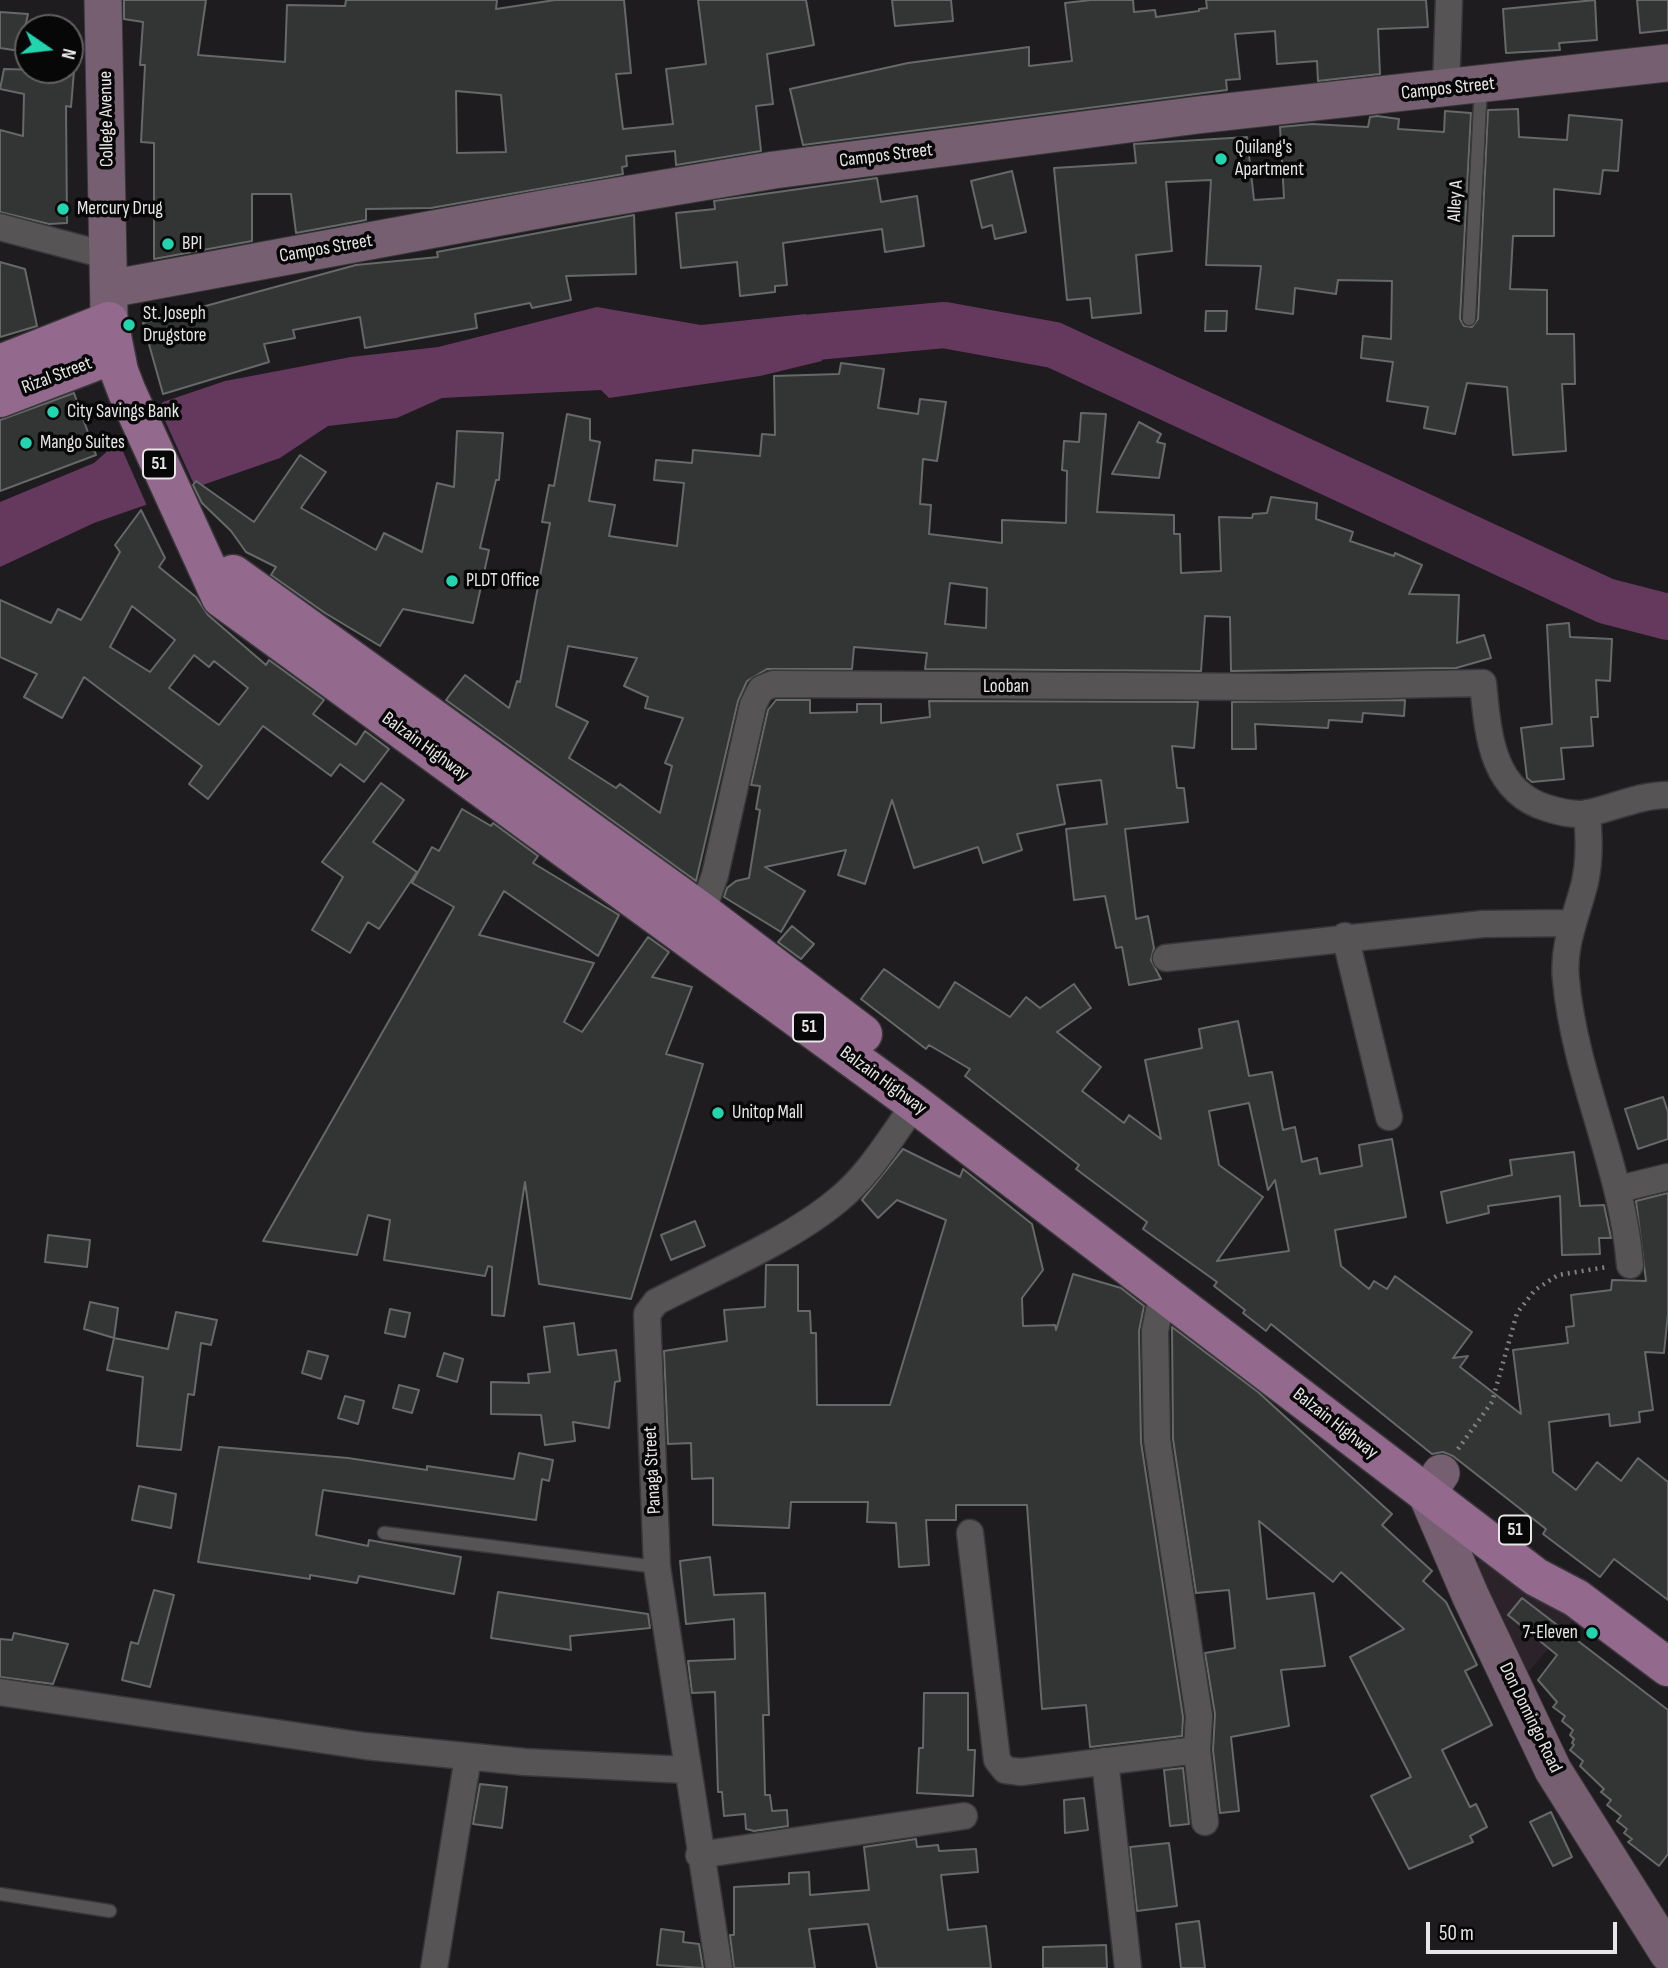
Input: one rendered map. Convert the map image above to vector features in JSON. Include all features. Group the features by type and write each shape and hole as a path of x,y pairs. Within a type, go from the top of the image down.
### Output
{"main road":[{"name":"Rizal Street","path":"0,364 111,305"},
{"name":"Rizal Street","path":"0,398 111,305"},
{"name":"Balzain Highway","path":"111,305 127,392 195,547 221,598 915,1104 1163,1290 1434,1484"},
{"name":"Balzain Highway","path":"195,547 702,912 1434,1484 1536,1577 1576,1598 1668,1667"}],"street":[{"name":"College Avenue","path":"103,0 111,305"},
{"path":"1446,89 1449,0"},
{"name":"Campos Street","path":"111,305 559,206 774,170 1198,115 1668,63"},
{"path":"0,227 111,305"},
{"name":"Looban","path":"702,912 718,863 753,705 766,686 1287,687 1483,683 1487,729 1499,769 1514,792 1534,804 1562,813 1587,813"},
{"path":"1630,1265 1619,1189 1570,1018 1565,976 1571,923 1585,883 1590,850 1587,813 1637,799 1668,795"},
{"path":"1166,958 1345,936 1504,922 1571,923"},
{"path":"1345,936 1389,1117"},
{"name":"Panaga Street","path":"719,1968 699,1855 657,1567 647,1314 656,1302 813,1219 840,1198 872,1165 915,1104"},
{"path":"1619,1189 1668,1177"},
{"path":"1163,1290 1154,1331 1157,1440 1199,1716 1197,1750 1205,1822"},
{"name":"Don Domingo Road","path":"1434,1484 1471,1597 1553,1770 1668,1953"},
{"path":"970,1533 996,1760 1005,1770 1021,1772 1197,1750"},
{"path":"0,1692 365,1746 599,1768 687,1770"},
{"path":"433,1968 468,1757"},
{"path":"1105,1761 1128,1968"},
{"path":"699,1855 964,1816"}],"lane":[{"name":"Alley A","path":"1469,319 1481,85"},
{"path":"384,1533 657,1567"},
{"path":"0,1894 110,1911"}],"path":[{"path":"1434,1484 1492,1402 1517,1313 1535,1290 1558,1275 1630,1265"}],"shaded area":[{"path":"597,307 701,325 806,314 822,361 760,376 609,398 601,390 442,398 397,418 328,426 280,458 94,523 0,567 0,502 94,463 163,402 225,381 351,357 438,347"},
{"path":"1488,1549 1574,1619 1528,1672 1474,1566"}],"pier":[{"path":"157,403 197,491 148,508 117,438"}],"building":[{"path":"124,0 206,0 198,55 285,62 287,5 345,6 346,0 497,0 496,9 555,0 624,0 631,73 616,74 623,129 673,124 666,69 706,64 698,0 806,0 814,45 767,54 773,104 756,106 761,151 676,165 675,151 626,156 627,166 622,167 623,174 431,208 366,209 366,220 296,233 291,194 252,194 252,241 154,259 154,143 141,142 145,65 140,65 143,22 124,19","holes":["456,91 501,95 506,152 457,153"]},
{"path":"892,0 951,0 953,21 895,26"},
{"path":"1133,0 1134,12 1155,10 1156,17 1199,11 1207,8 1206,0 1426,0 1428,27 1378,29 1380,74 1318,81 1317,61 1277,64 1275,31 1235,34 1240,79 1226,80 1227,90 803,145 790,89 908,63 1029,47 1029,66 1072,61 1065,3"},
{"path":"1595,0 1597,40 1559,43 1560,50 1506,53 1503,9"},
{"path":"1637,0 1668,0 1668,30 1640,33"},
{"path":"0,12 28,14 14,14 14,50 0,48"},
{"path":"4,69 14,69 14,84 73,84 71,107 66,106 67,223 49,224 0,212 0,130 23,136 24,94 0,89"},
{"path":"1518,109 1519,137 1567,140 1569,115 1622,120 1618,171 1603,170 1600,194 1554,189 1554,236 1513,236 1510,289 1547,290 1547,334 1574,334 1575,384 1562,384 1566,451 1513,455 1507,387 1467,383 1455,434 1424,428 1428,407 1387,401 1393,362 1361,358 1363,336 1391,339 1392,281 1338,280 1336,294 1295,288 1293,314 1256,309 1261,266 1206,265 1211,180 1166,182 1172,251 1136,255 1141,313 1092,318 1090,298 1067,300 1054,168 1136,163 1134,144 1247,137 1254,200 1284,198 1280,127 1312,124 1368,127 1370,117 1377,116 1399,119 1398,129 1444,132 1445,111 1471,113 1460,319 1464,326 1472,327 1478,319 1488,110"},
{"path":"1012,171 1026,232 995,239 992,225 982,228 971,181"},
{"path":"877,178 881,202 917,196 924,246 885,252 882,229 783,243 787,285 775,286 775,292 740,296 737,262 681,268 676,213 715,209 714,201"},
{"path":"634,215 636,274 566,276 571,300 532,308 530,303 475,314 477,328 365,348 360,317 293,330 295,338 264,344 269,362 163,394 143,323 356,265 438,257 437,252"},
{"path":"0,262 25,269 37,326 0,337"},
{"path":"1206,311 1227,311 1226,331 1205,331"},
{"path":"841,363 884,369 878,408 918,414 920,399 946,402 937,461 923,459 920,504 931,505 929,534 1002,543 1002,520 1066,523 1067,471 1062,470 1064,441 1079,442 1081,413 1106,414 1097,512 1174,515 1174,534 1180,534 1181,573 1221,571 1219,517 1252,518 1253,514 1267,513 1271,497 1317,503 1316,519 1353,532 1350,541 1394,556 1395,553 1422,565 1409,594 1459,595 1457,643 1484,635 1491,658 1456,668 1231,671 1230,617 1205,616 1201,671 925,669 927,653 854,647 852,669 767,669 747,681 738,701 696,881 446,700 465,675 509,708 517,681 520,682 550,523 542,522 549,485 554,486 567,414 590,419 590,440 600,442 589,501 615,505 609,536 677,546 684,483 654,480 656,460 692,463 693,450 760,456 762,434 775,435 774,376 839,374","holes":["950,583 987,588 986,628 945,624","568,646 637,658 624,686 648,697 645,708 683,718 665,763 672,766 660,813 620,784 616,788 569,758 588,722 556,706"]},
{"path":"74,393 96,455 0,491 0,420"},
{"path":"1139,422 1161,434 1157,442 1165,444 1159,478 1112,474"},
{"path":"457,431 503,433 499,480 496,480 480,548 489,550 473,623 403,609 380,646 325,613 271,575 276,567 246,552 231,531 202,503 193,485 196,481 254,522 300,455 326,472 301,508 376,550 384,533 422,552 437,483 454,487"},
{"path":"141,510 165,558 159,567 196,597 208,615 266,665 269,660 324,700 313,714 356,745 365,731 389,749 364,782 340,764 331,776 263,726 208,799 189,784 202,766 84,677 62,718 24,697 37,674 0,657 0,600 51,623 58,609 81,620 120,552 115,545","holes":["132,606 175,640 150,672 110,647","194,655 209,667 214,661 248,688 219,725 169,688"]},
{"path":"1569,623 1570,637 1612,639 1610,681 1596,680 1598,717 1591,717 1593,746 1561,748 1564,779 1532,782 1527,778 1521,728 1552,724 1547,625"},
{"path":"776,700 810,700 810,713 857,712 857,704 881,704 881,723 930,717 929,701 1198,702 1194,748 1172,746 1177,788 1184,788 1188,822 1125,829 1136,919 1148,916 1154,948 1151,960 1161,979 1129,985 1122,947 1116,948 1105,896 1074,900 1066,829 1107,824 1101,780 1057,785 1065,824 1017,834 1022,850 983,863 978,847 914,868 892,800 865,884 838,875 846,850 765,867 805,891 781,932 724,897 727,888 736,881 749,878 760,810 756,809 760,786 751,785 768,710"},
{"path":"1405,700 1404,716 1363,713 1362,722 1329,720 1328,728 1255,724 1256,749 1232,749 1232,702"},
{"path":"381,783 404,800 373,842 417,872 379,929 368,922 350,953 312,930 343,877 322,862"},
{"path":"462,809 491,826 493,823 538,856 533,863 619,915 598,956 504,891 479,935 594,963 564,1022 582,1032 648,937 669,952 652,977 692,987 666,1054 703,1064 631,1299 539,1284 525,1182 504,1316 492,1315 492,1267 488,1266 485,1276 384,1260 390,1220 368,1215 357,1255 263,1241 454,907 412,883 432,847 439,851"},
{"path":"792,926 814,944 801,959 778,942"},
{"path":"884,969 939,1008 955,982 1010,1017 1026,997 1040,1008 1074,984 1091,1008 1057,1032 1101,1067 1082,1091 1124,1123 1129,1115 1161,1139 1145,1060 1202,1048 1199,1029 1238,1021 1249,1076 1272,1072 1283,1130 1295,1127 1302,1162 1317,1158 1320,1174 1362,1166 1359,1145 1392,1139 1406,1217 1335,1230 1341,1266 1369,1289 1374,1281 1387,1289 1395,1276 1472,1332 1453,1358 1468,1356 1460,1367 1521,1414 1513,1350 1568,1343 1566,1327 1574,1326 1571,1295 1611,1290 1612,1280 1646,1281 1636,1201 1668,1193 1668,1313 1664,1353 1645,1352 1653,1410 1639,1412 1640,1422 1610,1426 1609,1414 1549,1422 1553,1472 1576,1490 1597,1462 1621,1481 1638,1458 1668,1482 1668,1600 1614,1559 1600,1577 1543,1534 1546,1529 1453,1456 1443,1452 1432,1454 1271,1324 1266,1331 1243,1313 1245,1310 1214,1286 1217,1282 1143,1229 1147,1222 1076,1169 1079,1165 965,1076 970,1069 929,1045 926,1049 861,999","holes":["1249,1103 1268,1190 1275,1180 1289,1251 1217,1261 1263,1197 1219,1165 1209,1111"]},
{"path":"1663,1097 1668,1112 1668,1139 1638,1149 1625,1109"},
{"path":"903,1149 960,1177 963,1169 1032,1224 1043,1270 1022,1298 1023,1326 1055,1325 1056,1330 1073,1274 1121,1288 1144,1306 1139,1331 1141,1442 1183,1717 1182,1736 1090,1747 1086,1705 1042,1709 1027,1505 956,1505 956,1520 926,1520 929,1565 899,1567 896,1523 867,1522 868,1502 791,1502 789,1528 713,1525 713,1478 692,1479 691,1443 668,1444 664,1351 727,1341 724,1310 765,1307 766,1265 798,1265 798,1311 810,1311 811,1333 816,1333 817,1405 890,1405 946,1220 897,1200 878,1218 862,1200"},
{"path":"1574,1152 1580,1206 1604,1205 1611,1238 1599,1238 1600,1254 1562,1255 1560,1196 1488,1206 1489,1213 1447,1223 1441,1192 1512,1175 1510,1160"},
{"path":"695,1221 705,1246 671,1260 661,1235"},
{"path":"48,1235 90,1240 87,1267 45,1262"},
{"path":"90,1302 118,1308 114,1338 84,1329"},
{"path":"390,1309 410,1313 405,1337 385,1333"},
{"path":"176,1312 217,1320 211,1345 201,1343 194,1395 188,1394 181,1450 137,1446 143,1377 107,1370 114,1338 168,1349"},
{"path":"574,1323 578,1355 616,1350 620,1381 615,1382 609,1428 573,1422 575,1441 545,1445 541,1415 491,1414 491,1382 529,1383 528,1374 550,1372 544,1327"},
{"path":"1172,1327 1258,1392 1392,1514 1382,1525 1432,1571 1423,1581 1446,1602 1477,1665 1465,1671 1492,1725 1442,1750 1470,1807 1476,1804 1487,1827 1470,1836 1473,1842 1409,1869 1371,1796 1411,1777 1350,1657 1404,1629 1341,1572 1333,1582 1259,1521 1267,1599 1314,1593 1325,1666 1281,1670 1289,1726 1231,1737 1239,1811 1220,1813 1213,1750 1215,1714 1205,1653 1235,1648 1229,1590 1196,1593 1173,1439"},
{"path":"308,1351 328,1356 321,1379 302,1373"},
{"path":"444,1353 463,1359 457,1382 437,1376"},
{"path":"399,1385 419,1390 412,1413 393,1408"},
{"path":"345,1396 364,1401 358,1424 338,1418"},
{"path":"219,1447 348,1458 427,1470 427,1466 514,1479 519,1453 553,1460 549,1481 542,1479 536,1520 323,1490 316,1535 368,1546 369,1540 461,1557 454,1594 359,1576 357,1583 310,1575 310,1579 198,1562"},
{"path":"139,1486 176,1494 171,1528 132,1520"},
{"path":"710,1557 714,1595 765,1593 769,1715 763,1715 765,1795 770,1795 772,1811 787,1810 788,1826 754,1831 746,1829 745,1814 724,1816 722,1792 718,1792 715,1692 692,1693 688,1661 735,1659 734,1619 686,1624 680,1561"},
{"path":"154,1590 174,1595 150,1687 122,1680 131,1642 138,1644"},
{"path":"498,1592 648,1614 650,1628 570,1636 571,1650 491,1638"},
{"path":"1522,1598 1668,1710 1668,1854 1659,1866 1628,1842 1632,1839 1624,1833 1627,1829 1617,1821 1621,1816 1607,1805 1611,1800 1601,1792 1604,1789 1580,1766 1583,1761 1570,1750 1574,1745 1574,1739 1570,1735 1573,1730 1562,1721 1565,1716 1553,1707 1557,1702 1538,1680 1557,1655 1508,1615"},
{"path":"14,1633 68,1644 53,1684 0,1677 0,1639 12,1640"},
{"path":"924,1693 968,1693 968,1750 975,1750 973,1796 917,1793 919,1748 923,1748"},
{"path":"1183,1768 1189,1824 1170,1826 1164,1770"},
{"path":"480,1784 507,1787 502,1828 473,1824"},
{"path":"1084,1798 1088,1830 1065,1833 1064,1800"},
{"path":"1551,1812 1572,1857 1553,1866 1530,1822"},
{"path":"916,1839 917,1847 938,1845 939,1851 976,1849 978,1872 941,1875 948,1930 986,1926 991,1968 877,1968 868,1924 809,1929 815,1968 734,1968 730,1935 734,1935 734,1887 789,1884 789,1873 809,1872 810,1895 869,1890 864,1847"},
{"path":"1169,1843 1177,1906 1137,1911 1130,1847"},
{"path":"1199,1921 1205,1968 1181,1968 1176,1924"},
{"path":"661,1929 684,1932 683,1942 699,1944 703,1968 657,1965"},
{"path":"1106,1945 1107,1968 1043,1968 1043,1947"}],"waterway":[{"path":"752,343 944,325 1054,345 1606,601 1668,617"}],"place":[{"name":"Quilang's Apartment","path":"1221,159"},
{"name":"Mercury Drug","path":"63,209"},
{"name":"BPI","path":"168,244"},
{"name":"St. Joseph Drugstore","path":"129,325"},
{"name":"City Savings Bank","path":"53,412"},
{"name":"Mango Suites","path":"26,443"},
{"name":"PLDT Office","path":"452,581"},
{"name":"Unitop Mall","path":"718,1113"},
{"name":"7-Eleven","path":"1592,1633"}]}
